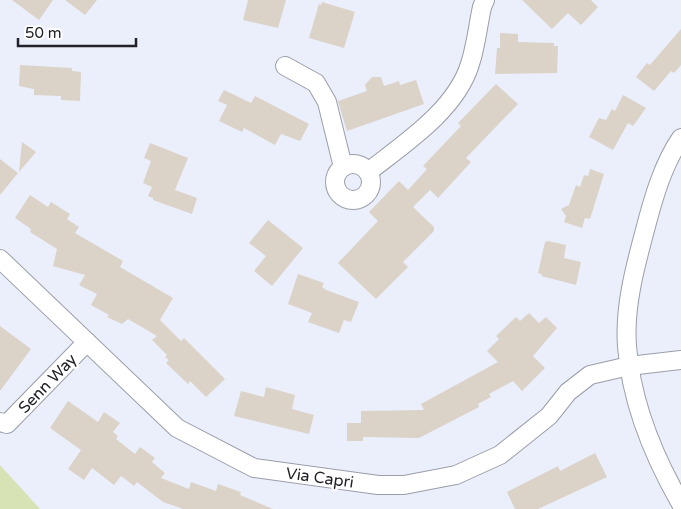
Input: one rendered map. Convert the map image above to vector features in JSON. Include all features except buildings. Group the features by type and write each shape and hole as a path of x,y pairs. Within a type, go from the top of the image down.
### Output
{"street":[{"path":"368,172 425,127 451,100 470,65 485,0"},
{"path":"285,66 316,84 320,90 326,102 343,167"},
{"path":"681,138 675,147 652,202 632,277 627,344 629,366 643,423 681,504"},
{"path":"359,165 368,172 371,183 368,193 363,197 352,200 342,197 336,187 336,176 343,167 359,165"},
{"name":"Via Capri","path":"0,259 177,428 254,468 378,485 404,484 456,475 500,455 549,416 568,392 590,375 629,366 681,360"},
{"name":"Senn Way","path":"4,423 87,342"}],"green space":[{"path":"0,465 40,509 0,509"}]}
